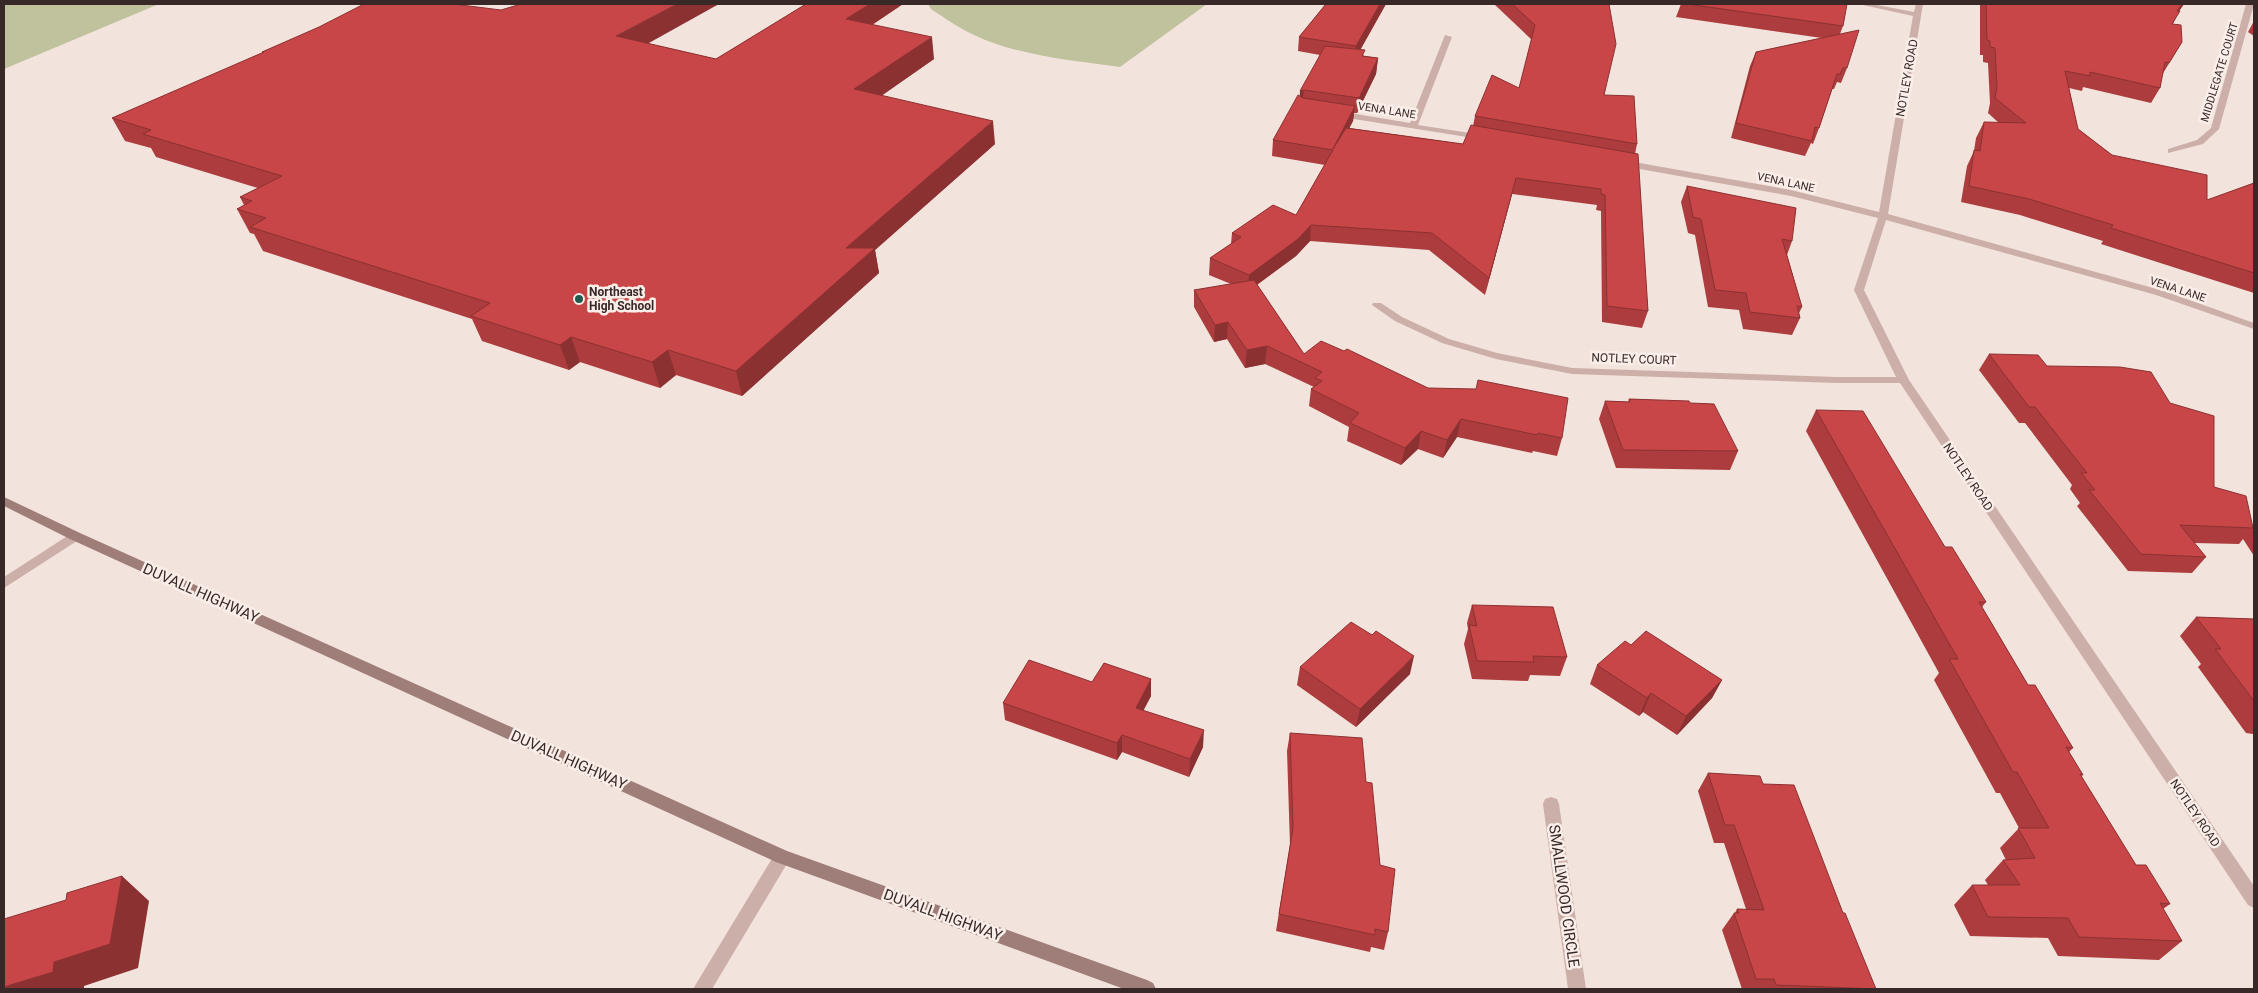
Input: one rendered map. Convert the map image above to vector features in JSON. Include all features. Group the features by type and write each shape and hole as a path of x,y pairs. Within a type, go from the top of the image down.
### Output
{"street":[{"path":"1862,4 1918,9"},
{"name":"MIDDLEGATE COURT","path":"2171,151 2200,142 2215,129 2250,4"},
{"name":"NOTLEY ROAD","path":"1918,9 1883,216 1859,290 1902,380 2254,900"},
{"path":"1413,126 1448,37"},
{"name":"VENA LANE","path":"1330,113 1490,139"},
{"name":"VENA LANE","path":"1616,162 1791,193 1883,216 2160,294 2254,326"},
{"name":"NOTLEY COURT","path":"1377,305 1395,318 1438,339 1529,363 1572,371 1837,380 1902,380"},
{"name":"DUVALL HIGHWAY","path":"4,501 75,536 782,857 1147,989"},
{"path":"4,583 75,536"},
{"name":"SMALLWOOD CIRCLE","path":"1551,804 1578,989"},
{"path":"702,989 782,857"}],"green space":[{"path":"4,4 159,4 4,69"},
{"path":"928,4 1207,4 1120,67 1040,55 1000,45 960,28 931,9"}],"building":[{"path":"364,4 453,4 501,10 521,4 677,4 616,36 716,59 806,4 870,4 846,19 932,37 854,89 993,121 846,248 875,248 736,371 668,350 652,362 571,337 560,345 471,316 490,303 250,227 266,218 237,209 252,201 240,197 282,176 143,134 151,130 112,118 264,52 262,52 319,27"},
{"path":"1326,4 1380,4 1356,46 1299,37"},
{"path":"1512,4 1609,4 1616,44 1604,95 1634,96 1637,144 1475,116 1492,75 1519,88 1535,25"},
{"path":"1687,4 1847,4 1843,26"},
{"path":"1986,4 2182,4 2172,24 2181,25 2182,42 2169,63 2165,62 2160,88 2090,72 2090,76 2065,71 2078,129 2112,155 2207,175 2207,200 2254,183 2254,273 2111,228 2113,225 2029,199 1969,186 1974,150 1980,151 1984,122 2026,123 1995,98 1997,88 1995,48 1990,47 1990,41 1987,40"},
{"path":"1859,30 1847,68 1843,68 1840,74 1837,74 1819,128 1815,127 1812,141 1736,123 1756,52"},
{"path":"1325,46 1365,50 1362,56 1378,58 1359,98 1300,91"},
{"path":"1298,95 1303,98 1355,106 1333,149 1346,128 1463,144 1471,125 1638,154 1648,311 1607,306 1605,195 1601,194 1601,189 1516,178 1489,278 1432,233 1311,225 1298,239 1249,275 1210,258 1241,237 1232,233 1273,205 1296,215 1333,150 1273,140"},
{"path":"1687,186 1796,208 1792,241 1782,239 1802,307 1797,306 1800,318 1750,312 1746,293 1715,290 1701,219 1693,217"},
{"path":"1254,280 1304,354 1321,341 1344,351 1347,349 1428,388 1476,389 1478,380 1568,398 1562,438 1538,433 1537,435 1461,419 1447,440 1421,431 1405,448 1350,423 1359,413 1311,389 1322,381 1315,378 1322,372 1267,346 1247,350 1228,322 1215,325 1194,290"},
{"path":"1989,354 2038,355 2047,366 2120,367 2151,372 2170,403 2214,416 2214,487 2246,496 2253,528 2180,525 2206,557 2141,554 2089,490 2095,490 2081,473 2087,473 2035,407 2029,407"},
{"path":"1629,399 1689,401 1690,403 1714,404 1738,451 1623,450 1605,401 1630,402"},
{"path":"1816,410 1863,411 1945,547 1952,547 1986,602 1979,602 2028,685 2035,685 2073,748 2066,747 2083,775 2080,774 2136,865 2146,865 2170,904 2160,903 2182,941 2079,937 2068,918 1988,917 1972,885 2020,885 2003,860 2035,858 2018,828 2049,828 2017,772 2013,772 1949,659 1958,659"},
{"path":"1472,605 1553,607 1567,657 1533,656 1534,662 1477,661 1469,625 1477,626"},
{"path":"2196,617 2254,619 2254,701 2215,649 2221,649"},
{"path":"1351,622 1372,635 1376,631 1414,656 1360,709 1300,667"},
{"path":"1646,631 1722,680 1686,716 1651,693 1647,698 1597,665 1625,641 1631,645"},
{"path":"1029,660 1092,682 1104,663 1151,679 1136,708 1204,730 1190,759 1122,735 1117,743 1003,703"},
{"path":"1290,733 1362,738 1366,782 1372,783 1380,865 1395,869 1388,932 1375,929 1375,935 1279,914 1293,828"},
{"path":"1708,773 1760,776 1763,784 1794,785 1843,913 1845,913 1876,989 1776,985 1774,979 1756,979 1734,913 1739,913 1737,909 1764,910 1734,825 1725,825"},
{"path":"122,876 110,944 54,962 53,972 4,987 4,919 66,900 67,893"}],"place":[{"name":"Northeast High School","path":"579,299"}]}
